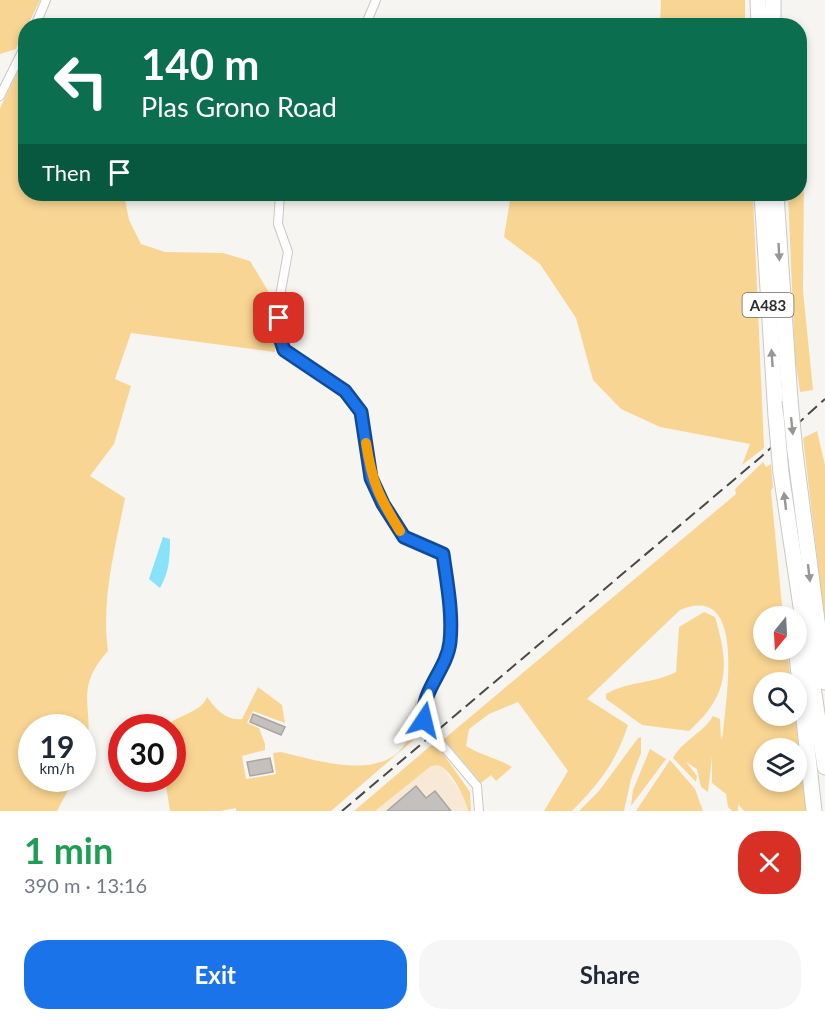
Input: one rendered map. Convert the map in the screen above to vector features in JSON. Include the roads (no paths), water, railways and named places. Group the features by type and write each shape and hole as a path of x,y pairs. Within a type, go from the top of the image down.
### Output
{"highway":[{"path":"758,0 759,18"},
{"path":"773,0 773,18"},
{"name":"A483","path":"762,201 776,416 788,530 825,767"},
{"name":"A483","path":"776,201 795,452 825,682"},
{"path":"788,530 792,606"},
{"path":"797,660 814,811"}],"street":[{"path":"38,18 46,0"},
{"path":"368,18 376,0"},
{"path":"0,96 18,60"},
{"path":"280,201 278,224 288,252 279,302 279,335 284,350 345,391 361,412 371,478 383,504 404,537 443,554 449,598 450,642 444,667 428,692 424,705 424,720 477,786 480,811"}],"water":[{"path":"163,537 170,539 170,552 167,570 160,588 149,579"}],"railway":[{"path":"342,811 762,456 825,399"}]}
